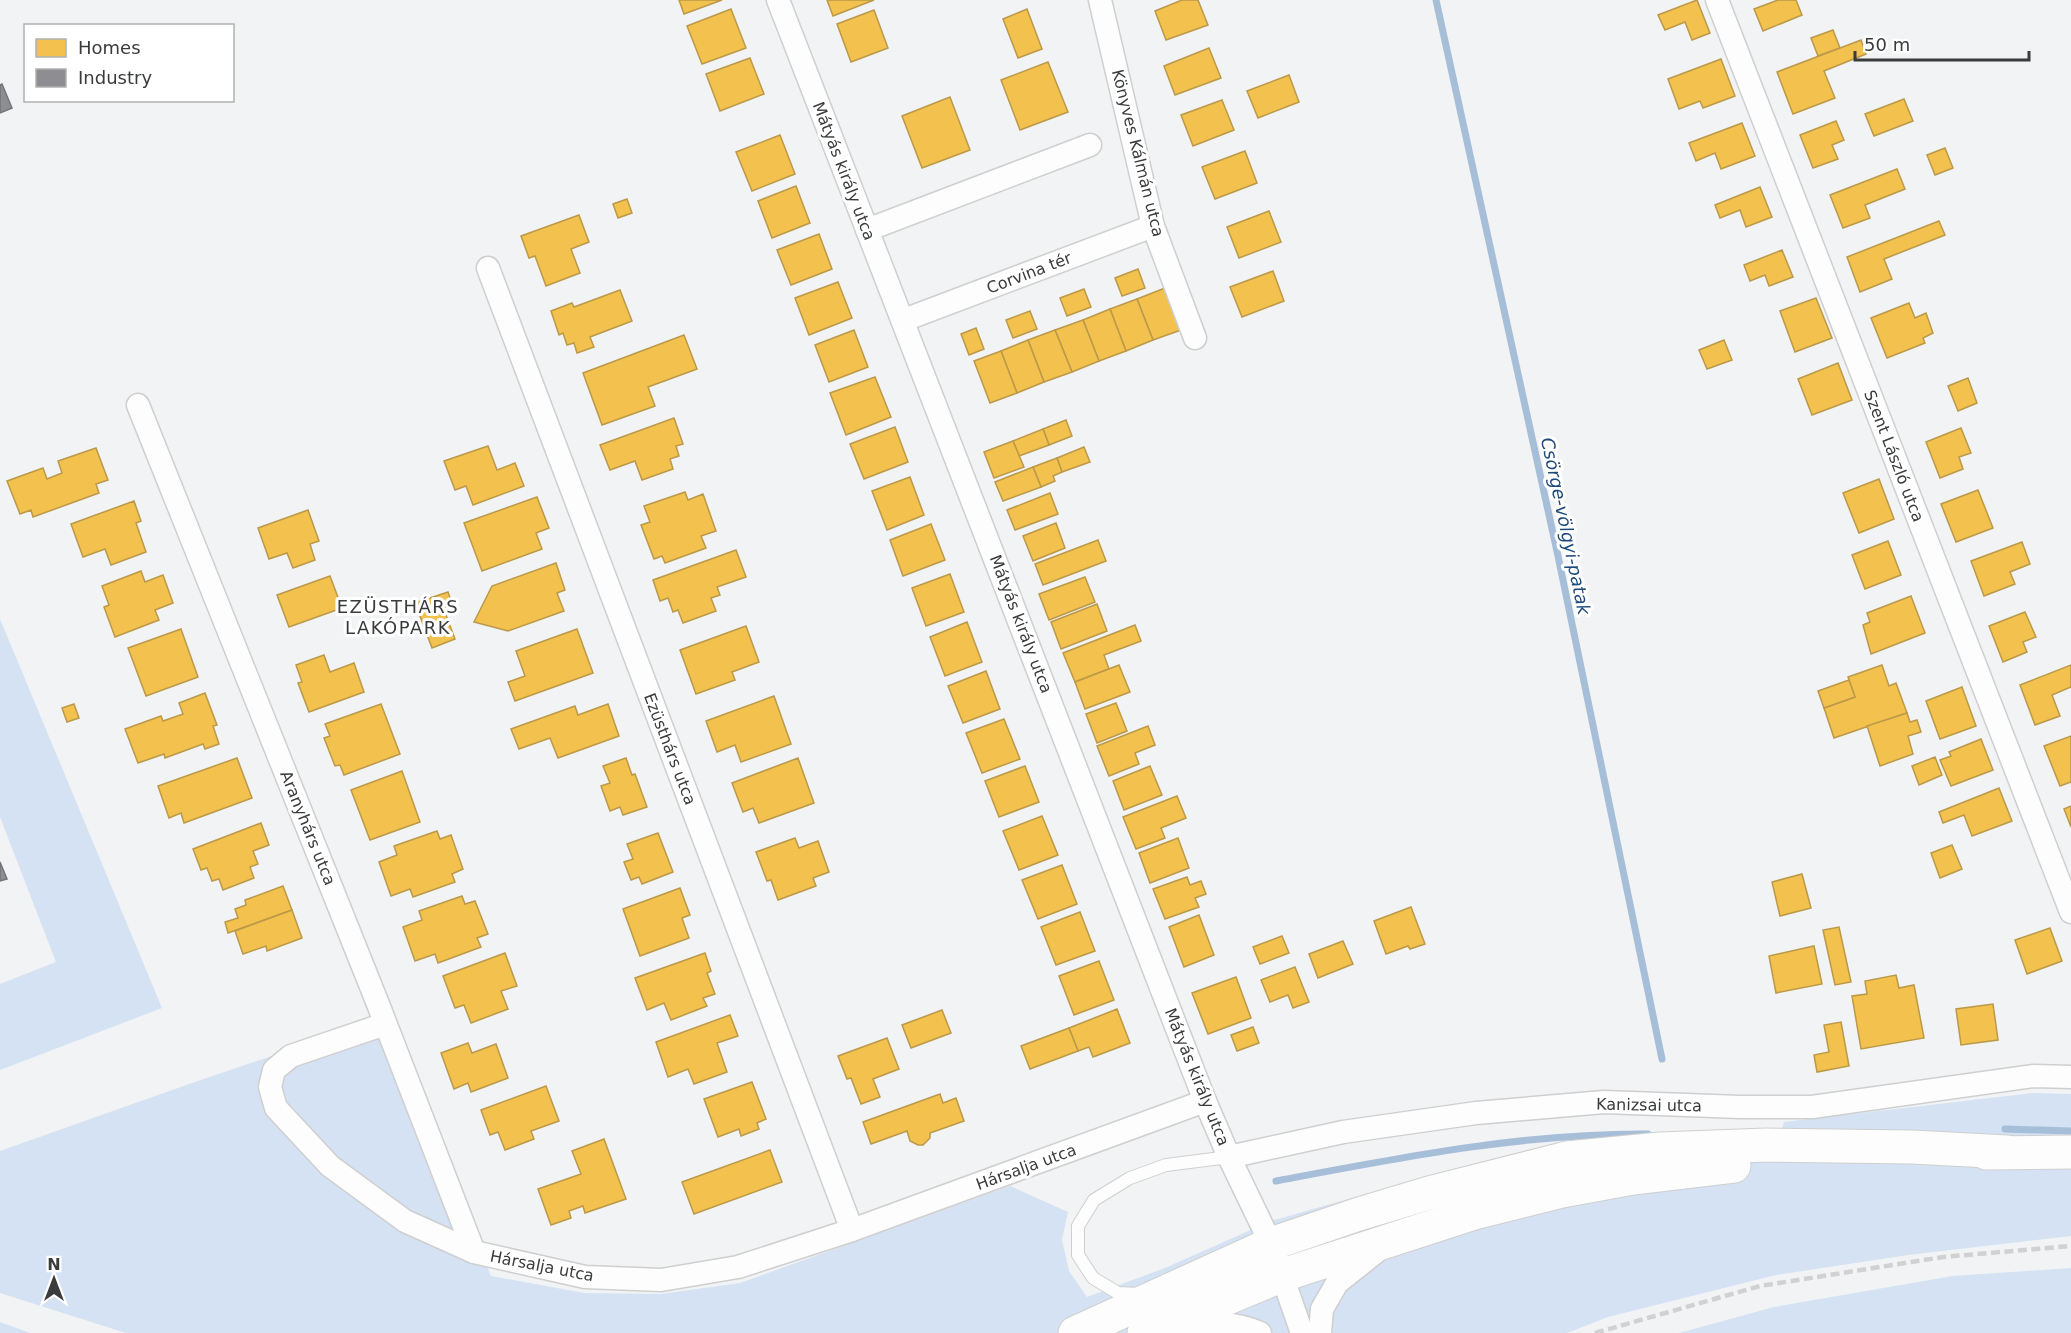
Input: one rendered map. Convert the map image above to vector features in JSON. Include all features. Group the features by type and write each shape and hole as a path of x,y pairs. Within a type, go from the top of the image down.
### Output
{"main road":[{"path":"1074,1333 1271,1244 1429,1193 1567,1158 1660,1149 1766,1145 1922,1147 2007,1152"},
{"path":"1150,1331 1283,1275 1485,1210 1562,1191 1708,1168 1890,1155 2071,1152"}],"street":[{"name":"Mátyás király utca","path":"778,0 1205,1101 1271,1244 1302,1333"},
{"name":"Könyves Kálmán utca","path":"1100,0 1153,225 1195,338"},
{"name":"Szent László utca","path":"1725,2 2071,912"},
{"path":"867,230 1090,145"},
{"name":"Corvina tér","path":"904,320 1153,225"},
{"name":"Ezüsthárs utca","path":"488,267 852,1230"},
{"name":"Aranyhárs utca","path":"138,405 386,1024 474,1252"},
{"name":"Hársalja utca","path":"386,1024 291,1056 274,1070 270,1087 276,1108 330,1166 405,1221 474,1252 585,1277 661,1280 738,1267 852,1230 1205,1101"},
{"name":"Kanizsai utca","path":"1229,1157 1344,1132 1476,1113 1604,1102 1812,1107 2034,1076 2071,1077"},
{"path":"1320,1333 1322,1309 1337,1283 1394,1238"},
{"path":"1150,1331 1215,1322 1252,1329 1260,1333"}],"lane":[{"path":"1160,1295 1118,1293 1093,1278 1078,1255 1078,1226 1094,1200 1130,1178 1166,1165 1229,1157"}],"shaded area":[{"path":"0,619 162,1008 0,1070 0,984 56,962 0,817"},
{"path":"389,1016 491,1276 584,1293 661,1294 740,1283 1010,1186 1068,1212 1062,1240 1069,1271 1087,1297 1165,1268 1271,1221 1373,1192 1529,1153 1779,1137 1784,1122 2033,1093 2071,1094 2071,1236 1908,1255 1776,1275 1608,1317 1567,1333 126,1333 0,1293 0,1151"},
{"path":"2071,1268 2071,1333 1679,1333 1774,1307 1953,1276"},
{"path":"0,1322 30,1333 0,1333"}],"building: Homes":[{"path":"679,0 722,0 684,14"},
{"path":"827,0 874,0 833,16"},
{"path":"1182,0 1198,0 1208,25 1166,40 1155,11"},
{"path":"1697,0 1710,33 1692,40 1685,22 1665,30 1658,15"},
{"path":"1778,0 1796,0 1802,15 1763,31 1754,9"},
{"path":"731,9 746,48 702,64 687,26"},
{"path":"1027,9 1042,49 1018,58 1003,19"},
{"path":"874,10 888,48 851,62 837,24"},
{"path":"1833,30 1840,48 1818,56 1811,38"},
{"path":"1861,40 1866,54 1824,71 1835,98 1793,114 1777,72"},
{"path":"1209,48 1221,78 1175,95 1164,66"},
{"path":"750,58 764,94 720,111 706,74"},
{"path":"1721,59 1735,96 1703,108 1700,101 1679,109 1668,79"},
{"path":"1048,62 1068,112 1020,130 1001,80"},
{"path":"1289,75 1299,102 1258,118 1247,91"},
{"path":"950,97 970,150 922,168 902,116"},
{"path":"1904,99 1913,121 1874,136 1865,114"},
{"path":"1222,100 1234,130 1193,146 1181,115"},
{"path":"1836,121 1844,140 1832,145 1838,159 1813,168 1800,135"},
{"path":"1742,123 1755,156 1721,169 1715,153 1696,161 1689,143"},
{"path":"780,135 795,174 752,191 736,152"},
{"path":"1945,148 1953,168 1935,175 1927,155"},
{"path":"1245,151 1257,183 1215,199 1202,167"},
{"path":"1897,169 1905,189 1865,205 1870,218 1843,228 1830,195"},
{"path":"796,186 810,223 772,238 758,201"},
{"path":"1760,187 1772,217 1746,227 1740,210 1720,218 1715,205"},
{"path":"627,199 632,213 618,218 613,204"},
{"path":"1269,211 1281,242 1239,258 1227,227"},
{"path":"579,215 589,242 571,249 580,273 546,286 535,256 529,258 521,236"},
{"path":"1939,221 1945,235 1884,259 1892,279 1860,292 1847,257"},
{"path":"819,234 832,269 791,285 777,250"},
{"path":"1782,250 1793,277 1769,286 1765,275 1750,281 1744,265"},
{"path":"1138,269 1145,288 1122,296 1115,278"},
{"path":"1273,271 1284,301 1242,317 1230,287"},
{"path":"838,282 852,318 809,335 795,298"},
{"path":"1165,288 1181,330 1153,340 1137,299"},
{"path":"1084,289 1091,307 1067,316 1060,298"},
{"path":"620,290 632,321 590,337 594,347 577,353 574,343 567,345 563,333 559,335 551,311 572,303 574,307"},
{"path":"1816,298 1832,338 1795,352 1780,311"},
{"path":"1137,299 1153,340 1126,351 1110,309"},
{"path":"1909,303 1915,318 1926,313 1933,333 1923,338 1925,343 1887,358 1871,318"},
{"path":"1110,309 1126,351 1099,361 1083,320"},
{"path":"1030,311 1037,329 1013,338 1006,320"},
{"path":"1083,320 1099,361 1072,372 1055,330"},
{"path":"976,328 984,349 969,355 961,334"},
{"path":"854,330 868,367 829,382 815,345"},
{"path":"1055,330 1072,372 1044,382 1028,340"},
{"path":"684,335 697,369 648,387 655,406 602,425 583,373"},
{"path":"1028,340 1044,382 1017,393 1001,351"},
{"path":"1724,340 1732,360 1707,369 1699,350"},
{"path":"1001,351 1017,393 990,403 974,361"},
{"path":"1838,363 1852,400 1812,415 1798,379"},
{"path":"875,377 891,417 846,435 830,393"},
{"path":"1968,378 1977,403 1958,411 1948,386"},
{"path":"674,418 683,444 676,446 679,456 670,459 673,469 642,480 635,461 610,470 600,445"},
{"path":"1066,420 1072,436 1049,445 1043,429"},
{"path":"895,427 908,462 864,479 850,444"},
{"path":"1961,428 1971,453 1959,457 1963,469 1940,478 1926,442"},
{"path":"1043,429 1049,445 1019,456 1013,441"},
{"path":"1013,441 1024,467 994,478 984,452"},
{"path":"488,446 497,470 515,463 524,486 473,505 466,486 455,490 444,461"},
{"path":"1084,447 1090,462 1062,472 1057,458"},
{"path":"96,448 108,480 96,484 99,493 33,517 31,510 20,514 7,481 43,468 47,479 62,473 58,461"},
{"path":"1057,458 1062,472 1053,476 1055,481 1041,487 1033,467"},
{"path":"1033,467 1041,487 1003,501 995,482"},
{"path":"910,477 924,515 887,530 872,491"},
{"path":"1879,479 1894,519 1859,533 1843,493"},
{"path":"1978,490 1993,528 1956,542 1941,504"},
{"path":"685,492 688,500 703,494 716,531 701,536 706,548 665,563 662,556 654,559 641,525 650,522 644,506"},
{"path":"1050,493 1058,514 1015,530 1007,510"},
{"path":"537,497 549,528 536,533 542,549 482,571 464,523"},
{"path":"134,501 141,521 136,523 146,552 111,565 105,549 83,557 71,524"},
{"path":"308,510 319,541 310,544 315,560 293,568 287,553 269,559 258,528"},
{"path":"1056,523 1065,548 1033,561 1023,536"},
{"path":"931,524 945,560 903,576 890,540"},
{"path":"1098,540 1106,561 1043,585 1035,564"},
{"path":"1888,541 1901,575 1865,589 1852,555"},
{"path":"2022,542 2030,564 2010,572 2015,584 1984,596 1971,561"},
{"path":"736,550 746,577 717,587 720,595 711,598 716,611 683,623 678,610 673,612 668,598 660,601 653,580"},
{"path":"556,563 565,590 557,593 564,611 508,631 474,622 492,586"},
{"path":"141,571 145,582 163,575 173,603 155,610 159,620 115,637 104,607 109,605 102,586"},
{"path":"950,574 964,612 926,626 912,588"},
{"path":"330,576 342,608 289,627 277,595"},
{"path":"1085,577 1095,602 1049,620 1039,594"},
{"path":"448,592 455,612 446,615 455,639 432,648 415,603"},
{"path":"1911,596 1925,633 1871,654 1863,625 1870,622 1867,613"},
{"path":"1097,604 1107,631 1061,649 1051,622"},
{"path":"2025,612 2036,637 2023,642 2027,652 2003,662 1989,626"},
{"path":"967,622 982,662 945,676 930,637"},
{"path":"1135,625 1141,641 1104,655 1109,669 1075,682 1063,653"},
{"path":"746,626 759,662 732,672 735,680 696,694 680,650"},
{"path":"181,629 198,677 146,696 128,648"},
{"path":"577,629 593,673 515,701 508,682 525,676 516,651"},
{"path":"324,655 330,672 354,663 364,692 309,712 298,683 302,682 296,665"},
{"path":"1119,665 1130,692 1085,709 1075,682"},
{"path":"1882,665 1889,686 1896,683 1907,713 1834,738 1824,708 1855,697 1848,677"},
{"path":"2071,665 2071,687 2052,695 2060,716 2035,725 2020,685"},
{"path":"986,671 1000,709 963,723 948,686"},
{"path":"1849,680 1855,697 1824,708 1818,691"},
{"path":"1962,687 1976,726 1940,739 1926,701"},
{"path":"205,693 217,725 213,726 219,744 205,749 203,744 165,758 164,754 138,763 125,729 161,716 163,721 183,714 179,703"},
{"path":"774,696 791,744 741,762 735,745 717,752 706,721"},
{"path":"1116,703 1127,731 1097,743 1086,714"},
{"path":"74,704 79,718 67,722 62,708"},
{"path":"381,704 400,754 344,775 340,765 335,766 324,738 330,736 325,724"},
{"path":"608,704 619,736 558,758 550,738 519,749 511,729 575,706 578,715"},
{"path":"1907,713 1910,722 1917,720 1921,732 1908,736 1913,754 1880,766 1867,726"},
{"path":"1004,719 1020,759 982,773 966,733"},
{"path":"1148,726 1155,745 1135,753 1139,764 1109,776 1097,746"},
{"path":"2071,736 2071,782 2060,786 2044,746"},
{"path":"1981,739 1993,770 1951,786 1940,760 1951,756 1949,752"},
{"path":"1935,757 1942,775 1919,785 1912,766"},
{"path":"237,758 252,798 184,823 181,813 169,818 158,786"},
{"path":"626,758 632,775 635,774 647,807 623,815 620,807 610,811 601,786 610,783 603,766"},
{"path":"798,758 814,803 759,823 753,808 743,812 732,783"},
{"path":"1025,766 1039,802 999,817 985,781"},
{"path":"1150,766 1162,795 1124,810 1113,781"},
{"path":"402,771 420,822 370,840 351,790"},
{"path":"1999,788 2012,821 1972,836 1964,815 1943,823 1939,812"},
{"path":"1177,796 1186,818 1161,828 1165,838 1136,849 1123,817"},
{"path":"2071,806 2071,827 2064,809"},
{"path":"1042,816 1058,855 1019,870 1003,831"},
{"path":"261,823 269,845 253,851 258,864 250,867 254,878 223,890 219,879 212,881 207,868 201,870 193,849"},
{"path":"437,831 440,839 451,835 463,869 452,874 455,882 413,897 410,889 391,896 379,862 397,855 394,846"},
{"path":"658,833 673,872 642,884 639,877 631,880 624,862 633,859 627,844"},
{"path":"795,838 799,848 818,841 829,872 813,878 816,886 778,900 771,880 767,881 756,852"},
{"path":"1178,838 1189,868 1150,883 1139,853"},
{"path":"1952,845 1962,869 1940,878 1931,853"},
{"path":"1062,865 1077,904 1038,919 1022,880"},
{"path":"1802,874 1811,908 1780,916 1772,882"},
{"path":"1187,877 1190,885 1201,881 1206,894 1195,898 1199,907 1165,919 1153,889"},
{"path":"283,886 292,910 228,933 225,922 238,918 235,909 246,905 245,900"},
{"path":"680,888 690,915 682,918 689,938 640,956 623,909"},
{"path":"462,896 465,904 475,901 488,934 477,938 481,947 438,963 435,954 415,961 403,927 422,920 419,911"},
{"path":"1411,907 1425,944 1410,949 1408,946 1386,954 1374,921"},
{"path":"292,910 302,938 267,951 266,946 243,954 235,931"},
{"path":"1080,912 1095,951 1056,965 1041,927"},
{"path":"1199,915 1214,955 1184,967 1169,927"},
{"path":"1839,927 1851,982 1835,985 1823,930"},
{"path":"2050,928 2062,961 2027,974 2015,940"},
{"path":"1282,936 1289,953 1260,964 1253,947"},
{"path":"1343,941 1353,964 1318,978 1309,954"},
{"path":"1814,946 1822,984 1776,993 1769,956"},
{"path":"505,953 517,986 501,991 508,1009 471,1023 464,1005 455,1008 443,976"},
{"path":"705,953 711,971 707,973 715,994 703,998 707,1006 671,1020 664,1003 647,1010 635,978"},
{"path":"1099,961 1114,1000 1074,1015 1059,976"},
{"path":"1295,967 1309,1002 1293,1008 1288,995 1270,1002 1261,980"},
{"path":"1896,975 1899,988 1914,985 1924,1038 1861,1049 1852,996 1867,994 1865,981"},
{"path":"1236,977 1251,1018 1208,1034 1192,993"},
{"path":"1993,1004 1998,1040 1961,1045 1956,1009"},
{"path":"1117,1009 1130,1043 1093,1057 1089,1047 1078,1051 1069,1028"},
{"path":"942,1010 951,1033 911,1048 902,1025"},
{"path":"730,1015 738,1036 717,1043 727,1072 694,1084 688,1069 668,1077 656,1042"},
{"path":"1841,1022 1849,1066 1817,1072 1814,1055 1829,1052 1824,1025"},
{"path":"1253,1027 1259,1043 1237,1051 1231,1035"},
{"path":"1069,1028 1078,1051 1030,1069 1021,1046"},
{"path":"887,1038 899,1069 873,1079 880,1097 861,1104 851,1078 847,1079 838,1056"},
{"path":"468,1043 472,1053 496,1044 508,1078 471,1092 468,1083 454,1089 441,1053"},
{"path":"752,1082 766,1119 757,1123 759,1129 741,1136 739,1129 718,1137 704,1099"},
{"path":"546,1086 559,1121 531,1131 534,1139 505,1150 498,1132 490,1135 481,1110"},
{"path":"940,1094 943,1103 956,1098 964,1121 930,1133 930,1138 923,1145 910,1141 907,1131 871,1144 863,1122"},
{"path":"604,1139 626,1199 585,1213 583,1206 569,1211 571,1218 551,1225 538,1189 581,1174 572,1151"},
{"path":"770,1150 782,1182 694,1214 682,1182"}],"building: Industry":[{"path":"2,84 12,108 0,113 0,85"},
{"path":"0,862 7,879 0,881"}],"waterway":[{"name":"Csörge-völgyi-patak","path":"1436,0 1558,556 1662,1059"},
{"path":"2005,1129 2071,1131"},
{"path":"1276,1181 1461,1148 1508,1142 1648,1134"}],"railway":[{"path":"1595,1333 1760,1286 1943,1257 2071,1246"}],"district":[{"name":"EZÜSTHÁRS LAKÓPARK","path":"398,616"}]}
